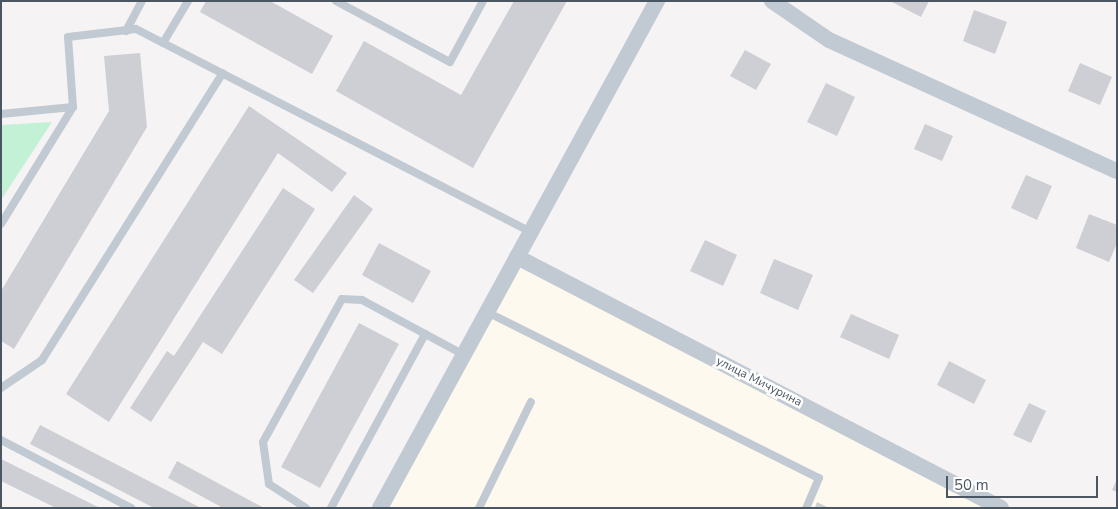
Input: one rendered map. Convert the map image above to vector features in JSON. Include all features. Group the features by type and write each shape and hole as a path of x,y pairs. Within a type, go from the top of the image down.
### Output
{"street":[{"path":"380,508 657,1"},
{"path":"772,1 830,40 1117,171"},
{"name":"улица Мичурина","path":"517,257 1001,508"}],"lane":[{"path":"126,30 142,1"},
{"path":"163,43 188,1"},
{"path":"336,1 450,62 483,1"},
{"path":"1,224 73,107 68,37 136,29 531,233"},
{"path":"1,388 42,360 223,73"},
{"path":"1,114 73,107"},
{"path":"306,508 270,484 263,442 335,306 342,299 362,300 464,355"},
{"path":"487,312 820,478 806,508"},
{"path":"331,508 425,334"},
{"path":"478,508 531,402"},
{"path":"1,440 131,508"}],"shaded area":[{"path":"517,257 1001,508 380,508"}],"green space":[{"path":"52,122 1,200 1,125"}],"building":[{"path":"206,1 270,1 333,36 312,74 200,12"},
{"path":"514,1 567,1 473,168 336,91 364,41 461,95"},
{"path":"890,1 929,1 921,17"},
{"path":"974,10 1007,22 995,54 963,41"},
{"path":"745,50 771,64 756,90 730,76"},
{"path":"140,53 147,127 14,349 1,341 1,291 109,111 104,56"},
{"path":"1080,63 1112,77 1100,105 1068,91"},
{"path":"826,83 855,97 837,136 807,122"},
{"path":"249,106 347,173 332,192 278,153 109,422 66,394"},
{"path":"925,124 953,136 942,161 914,149"},
{"path":"1026,175 1052,186 1037,220 1011,208"},
{"path":"283,188 315,209 222,354 203,342 151,422 130,408 167,351 174,356"},
{"path":"354,195 373,209 313,293 294,280"},
{"path":"1089,214 1117,225 1117,243 1109,262 1076,248"},
{"path":"705,240 737,255 723,286 690,271"},
{"path":"379,243 431,271 413,303 362,275"},
{"path":"774,259 813,275 798,310 760,293"},
{"path":"851,314 899,335 889,359 840,337"},
{"path":"359,323 399,344 320,488 281,467"},
{"path":"949,361 986,380 974,404 937,385"},
{"path":"1029,403 1046,411 1031,443 1013,435"},
{"path":"40,425 201,508 154,508 30,444"},
{"path":"1,459 100,508 56,508 1,481"},
{"path":"177,461 264,508 223,508 168,478"},
{"path":"1117,479 1117,492 1112,490"},
{"path":"817,502 829,508 815,508"}]}
